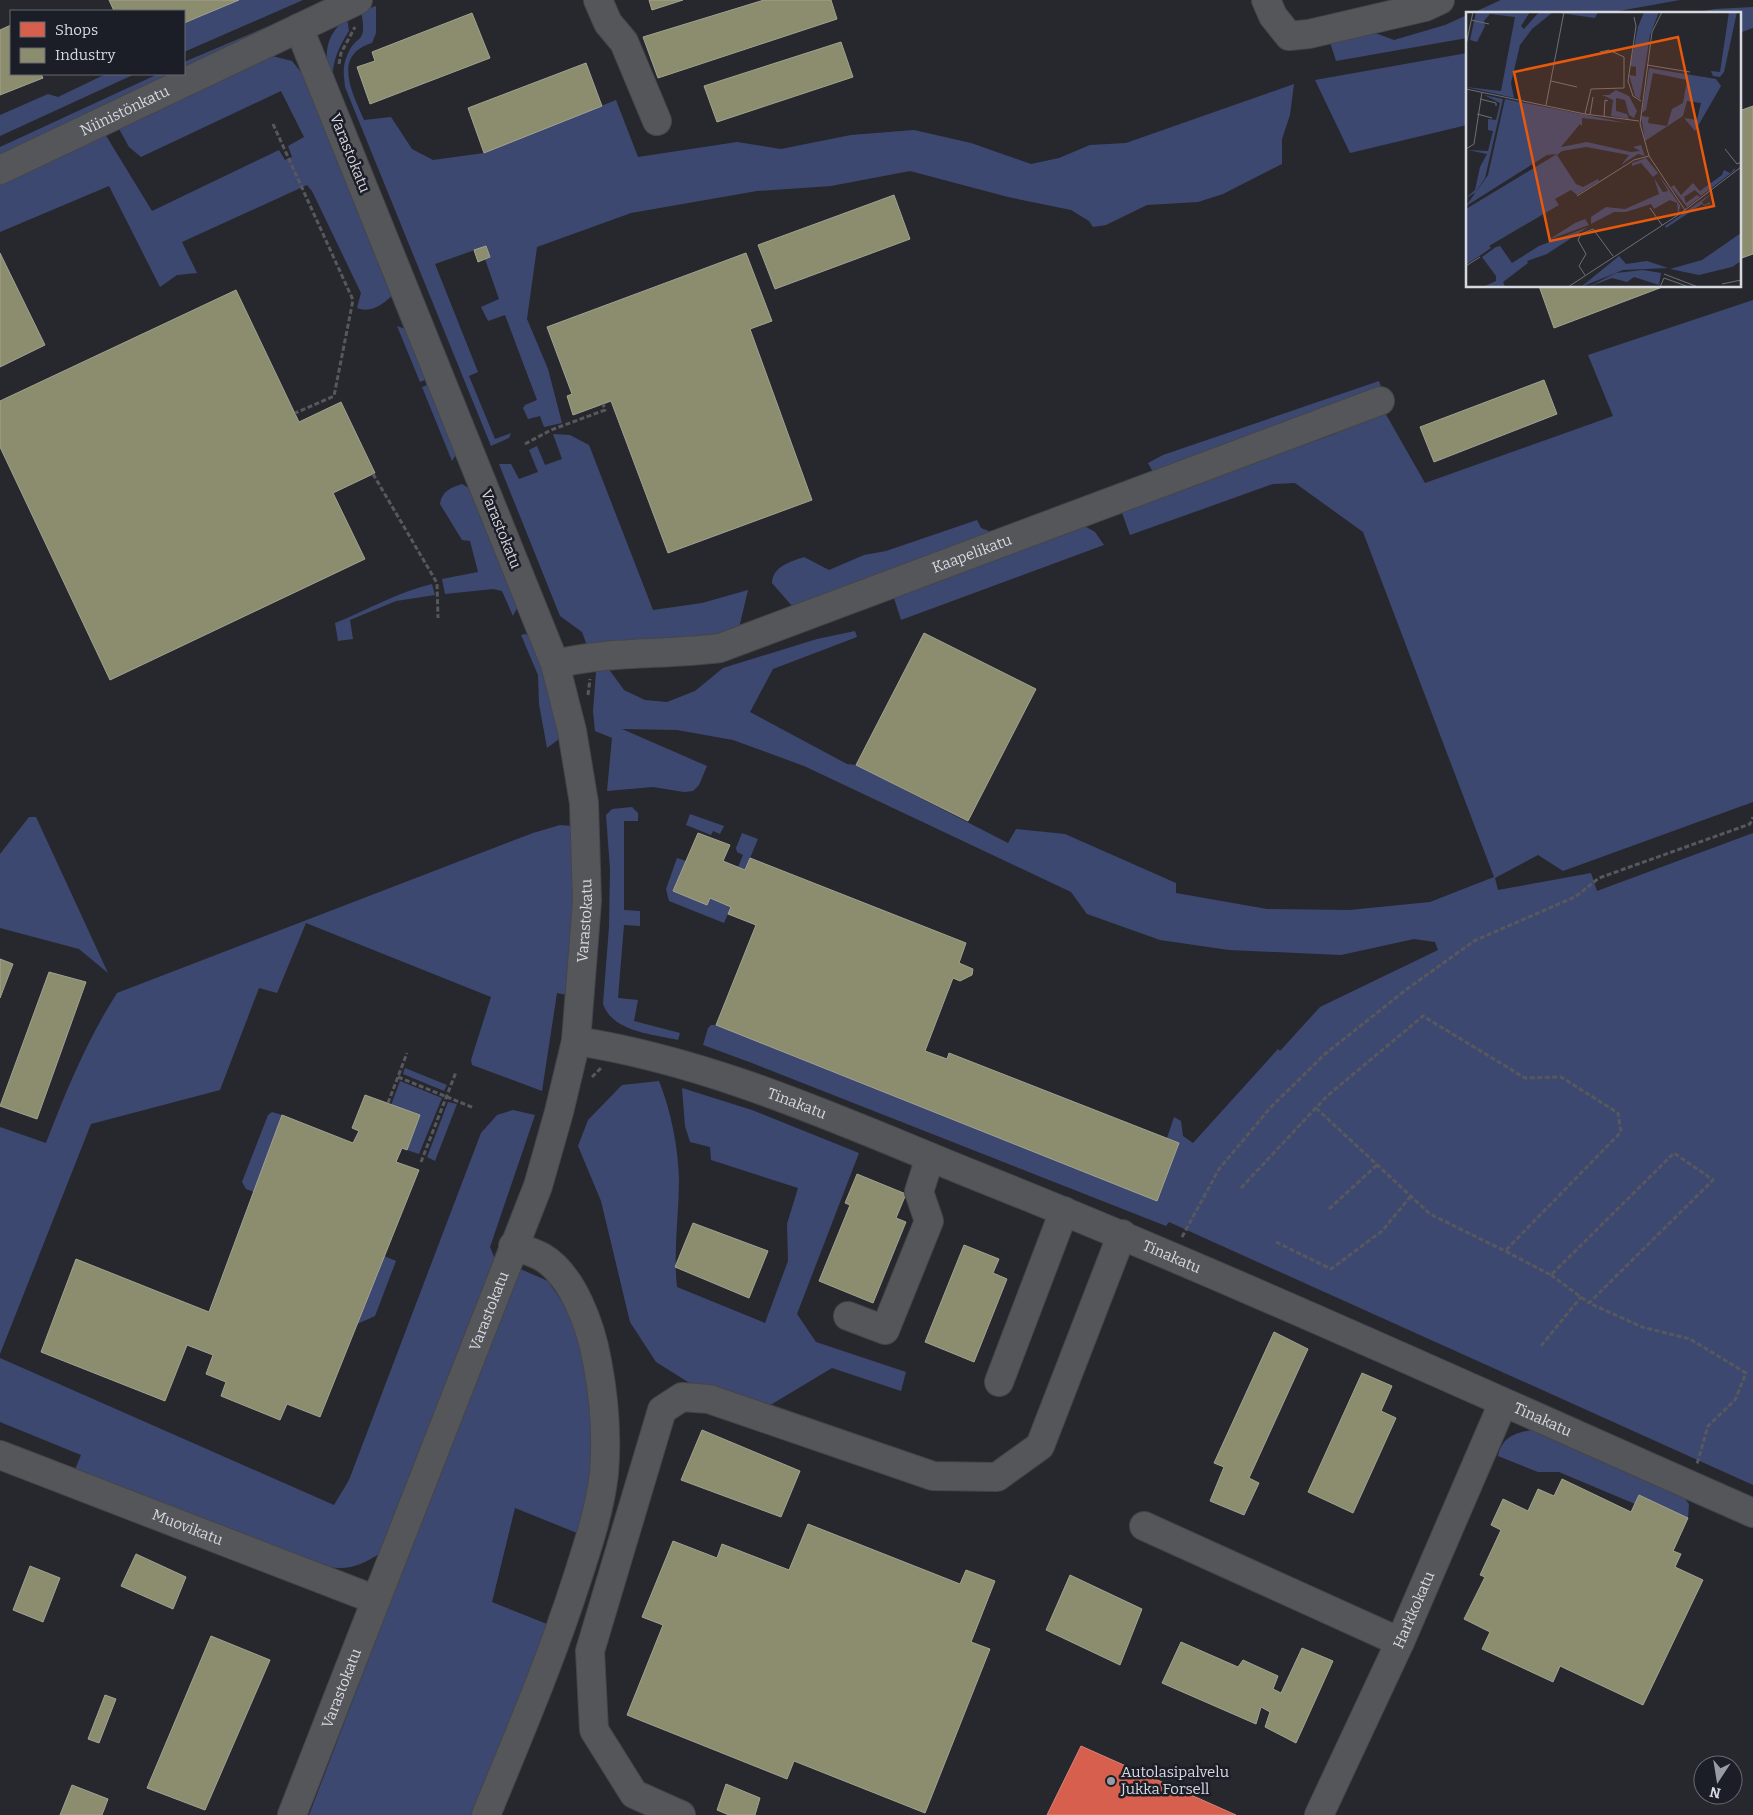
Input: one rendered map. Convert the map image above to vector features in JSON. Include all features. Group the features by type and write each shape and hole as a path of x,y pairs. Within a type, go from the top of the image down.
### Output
{"street":[{"name":"Niinistönkatu","path":"0,170 358,0"},
{"path":"598,0 608,23 624,42 657,121"},
{"path":"1266,0 1273,16 1288,36 1309,34 1425,7 1440,0"},
{"name":"Varastokatu","path":"292,1815 538,1186 559,1112 576,1041 586,934 587,865 584,803 577,754 554,664 298,28"},
{"name":"Kaapelikatu","path":"554,664 584,657 684,653 720,648 1380,401"},
{"name":"Tinakatu","path":"576,1041 603,1045 720,1076 930,1157 1122,1234 1753,1513"},
{"path":"848,1316 885,1330 929,1222 919,1192 930,1157"},
{"path":"999,1382 1064,1211"},
{"path":"681,1815 634,1794 594,1730 590,1652 662,1410 682,1397 709,1399 934,1476 997,1477 1040,1446 1122,1234"},
{"path":"486,1815 557,1642 589,1542 604,1473 604,1399 592,1334 584,1311 554,1267 542,1257 513,1246"},
{"name":"Harkkokatu","path":"1319,1815 1400,1642 1503,1403"},
{"name":"Muovikatu","path":"0,1455 376,1600"},
{"path":"1144,1526 1400,1642"}],"path":[{"path":"273,124 353,300 334,396 295,413"},
{"path":"526,444 551,430 605,410 603,404"},
{"path":"373,474 437,583 438,618"},
{"path":"1181,1240 1220,1169 1271,1107 1325,1054 1407,989 1474,941 1575,897 1599,878 1750,824 1753,817"},
{"path":"1241,1188 1327,1096 1424,1016 1525,1078 1561,1077 1618,1113 1621,1132 1505,1251"},
{"path":"388,1103 407,1053"},
{"path":"421,1162 456,1072"},
{"path":"398,1077 474,1108"},
{"path":"1316,1108 1430,1214 1551,1275 1589,1302 1642,1327 1690,1338 1746,1373 1735,1400 1708,1426 1696,1467"},
{"path":"1551,1275 1674,1154 1713,1180 1589,1302"},
{"path":"1329,1210 1377,1165"},
{"path":"1276,1242 1331,1270 1382,1231 1411,1196"},
{"path":"1542,1346 1581,1297"}],"shaded area":[{"path":"239,0 303,0 185,52 185,23"},
{"path":"1501,0 1680,0 1613,12 1474,12"},
{"path":"376,6 376,33 372,43 360,49 352,56 349,65 348,76 355,98 364,120 391,117 412,149 433,160 484,153 616,100 638,157 737,142 781,149 851,135 914,130 971,143 1031,164 1059,158 1090,145 1126,143 1294,84 1290,115 1282,139 1282,164 1223,194 1198,202 1147,205 1106,225 1093,227 1089,221 1071,210 1008,197 910,171 831,186 757,191 631,213 537,247 527,319 548,369 562,423 544,427 540,416 528,419 523,408 525,405 537,400 505,315 488,321 481,307 499,299 485,259 490,257 486,246 435,264 478,372 469,376 495,439 511,433 509,438 491,446 345,87 345,60 350,49 362,35 363,22 361,11"},
{"path":"1753,7 1753,28 1740,33 1740,12 1698,12"},
{"path":"1466,15 1466,38 1336,61 1329,39 1367,30 1394,40 1445,25"},
{"path":"347,18 349,31 337,54 332,80 327,62 328,46 334,31"},
{"path":"269,26 270,27 185,70 185,62"},
{"path":"1466,53 1466,125 1350,153 1315,80"},
{"path":"272,56 292,61 309,82 394,293 382,304 368,310 357,308 361,293 312,191 307,185 182,242 197,273 177,275 160,287 109,186 0,232 0,183 105,134 152,211 279,150 285,160 292,157 288,146 304,137 281,91 141,157 129,147 118,127"},
{"path":"104,75 133,75 0,136 0,115 48,94 58,97"},
{"path":"156,75 173,75 0,157 0,147"},
{"path":"1753,300 1753,802 1563,871 1538,855 1495,878 1498,890 1591,873 1597,891 1753,833 1753,1485 1169,1222 1166,1226 703,1045 708,1028 711,1025 716,1025 1157,1200 1179,1143 1167,1138 1174,1117 1181,1121 1183,1136 1193,1143 1278,1049 1280,1051 1320,1007 1438,950 1435,942 1414,939 1341,955 1229,950 1160,940 1087,914 1071,892 804,766 733,740 677,730 622,729 707,766 699,785 693,791 684,792 653,787 607,791 612,738 595,731 593,711 596,672 608,668 624,690 645,700 667,702 695,691 723,668 817,639 855,631 857,637 773,669 750,712 847,764 856,765 1008,843 1016,829 1065,834 1176,883 1176,893 1267,909 1349,910 1430,902 1494,877 1363,532 1295,483 1273,484 1130,535 1121,510 1332,435 1384,411 1425,483 1613,416 1588,355"},
{"path":"397,326 408,330 427,379 420,382"},
{"path":"1379,381 1383,392 1154,474 1148,463 1163,455"},
{"path":"430,384 457,453 452,461 422,387"},
{"path":"553,434 570,435 589,445 653,610 702,603 748,590 739,628 677,644 586,643 582,632 560,616 499,464 511,464 519,479 538,472 529,450 537,446 545,465 562,459"},
{"path":"462,484 472,490 518,606 513,616 502,591 493,589 445,594 442,579 478,572 470,541 462,540 440,504 447,491"},
{"path":"977,520 981,528 996,534 802,608 792,606 772,583 775,572 788,563 804,557 829,570 864,555 886,551"},
{"path":"1081,524 1095,532 1104,545 901,620 893,595"},
{"path":"432,584 435,595 396,601 350,620 353,639 338,641 335,623 395,596"},
{"path":"521,635 531,636 546,678 561,734 559,739 547,748 539,704 538,675"},
{"path":"632,807 638,813 638,821 624,821 624,910 640,911 640,926 624,925 618,998 638,1000 634,1021 680,1033 678,1040 645,1033 624,1026 615,1021 603,1004 609,927 610,869 606,815 612,809"},
{"path":"690,814 724,826 720,834 713,831 711,835 686,825"},
{"path":"29,817 36,817 108,973 79,949 0,928 0,854"},
{"path":"560,825 573,826 575,904 567,995 557,993 542,1091 472,1065 471,1060 491,997 306,923 277,993 259,988 220,1090 91,1124 0,1354 0,1127 46,1143 78,1066 96,1029 117,993 533,833"},
{"path":"742,833 758,839 745,870 738,867 743,855 737,852 736,848"},
{"path":"677,858 686,861 673,891 707,905 710,898 731,907 724,923 669,901 666,889"},
{"path":"405,1068 447,1085 444,1091 403,1074"},
{"path":"400,1081 442,1098 419,1154 407,1150 420,1115 391,1105"},
{"path":"659,1081 670,1116 678,1167 677,1287 765,1323 788,1261 787,1224 798,1188 711,1160 710,1147 690,1142 685,1126 682,1088 752,1110 859,1153 797,1314 816,1342 906,1372 901,1391 832,1368 772,1404 746,1406 696,1387 656,1362 630,1322 601,1201 578,1146 588,1120 622,1085"},
{"path":"448,1102 457,1104 435,1161 427,1157"},
{"path":"513,1110 535,1115 490,1247 495,1259 384,1551 365,1562 349,1567 333,1568 311,1564 74,1472 81,1455 0,1422 0,1358 334,1505 349,1480 481,1133 497,1115"},
{"path":"272,1112 282,1115 254,1192 246,1189 242,1182 268,1115"},
{"path":"384,1256 396,1261 375,1316 357,1324"},
{"path":"518,1268 548,1281 567,1309 586,1363 595,1445 582,1535 515,1508 492,1602 552,1626 475,1815 309,1815"},
{"path":"1533,1430 1681,1494 1689,1504 1688,1518 1639,1495 1635,1504 1559,1472 1538,1472 1498,1456 1506,1440 1521,1432"}],"building: Shops":[{"name":"Autolasipalvelu Jukka Forsell","path":"1081,1746 1236,1815 1047,1815"}],"building: Industry":[{"path":"109,0 239,0 185,23 185,10 114,10"},
{"path":"649,0 683,0 652,10"},
{"path":"764,0 831,0 837,19 658,78 643,37"},
{"path":"472,13 490,58 370,104 357,67 375,61 372,52"},
{"path":"10,25 10,75 42,75 43,78 0,95 0,30"},
{"path":"841,42 853,77 717,122 704,86"},
{"path":"586,63 602,106 484,153 468,108"},
{"path":"1753,106 1753,254 1740,259 1740,111"},
{"path":"894,195 910,239 775,289 758,245"},
{"path":"486,246 490,257 478,262 474,250"},
{"path":"0,253 45,345 0,367"},
{"path":"746,253 772,321 750,329 812,500 668,553 611,401 573,415 567,396 572,394 547,327"},
{"path":"1540,288 1660,288 1554,328"},
{"path":"236,290 299,422 341,402 375,473 333,493 365,559 110,680 0,447 0,401"},
{"path":"1544,380 1557,414 1434,462 1420,427"},
{"path":"924,633 1036,689 968,821 856,765"},
{"path":"698,833 730,845 723,861 745,870 750,858 966,943 959,963 973,969 972,975 960,981 953,978 925,1051 947,1059 949,1053 1179,1143 1157,1201 716,1025 756,925 728,914 731,907 710,898 707,905 673,891"},
{"path":"0,959 13,964 0,998"},
{"path":"49,972 86,982 37,1119 0,1106"},
{"path":"365,1095 420,1115 407,1150 402,1148 396,1162 419,1170 320,1417 287,1404 280,1420 221,1396 226,1382 206,1374 213,1355 187,1345 165,1401 41,1352 76,1259 209,1312 282,1115 353,1143 359,1131 352,1128"},
{"path":"857,1174 906,1194 896,1218 906,1222 873,1303 819,1281 850,1205 845,1203"},
{"path":"693,1223 768,1251 749,1298 675,1267"},
{"path":"964,1245 999,1259 993,1273 1007,1279 974,1362 925,1342"},
{"path":"1274,1332 1308,1349 1249,1478 1259,1483 1244,1515 1210,1501 1224,1467 1214,1463"},
{"path":"1362,1373 1392,1386 1381,1411 1396,1418 1353,1513 1308,1492"},
{"path":"702,1430 800,1471 781,1517 681,1480"},
{"path":"1562,1479 1631,1512 1639,1495 1688,1518 1673,1551 1681,1554 1675,1567 1703,1580 1643,1705 1560,1666 1553,1682 1482,1649 1490,1632 1464,1619 1485,1577 1480,1575 1501,1530 1491,1525 1503,1499 1528,1511 1538,1489 1554,1496"},
{"path":"808,1524 960,1584 966,1570 995,1581 971,1642 990,1649 925,1813 794,1761 787,1779 627,1715 663,1625 642,1617 673,1541 717,1558 722,1544 789,1570"},
{"path":"136,1554 186,1577 173,1609 121,1586"},
{"path":"30,1566 60,1578 43,1622 13,1610"},
{"path":"1070,1575 1142,1609 1120,1665 1046,1630"},
{"path":"211,1636 270,1660 205,1810 147,1788"},
{"path":"1181,1642 1238,1667 1243,1660 1278,1676 1273,1689 1281,1693 1302,1648 1333,1661 1296,1743 1265,1727 1270,1712 1261,1707 1256,1724 1162,1683"},
{"path":"105,1695 116,1699 99,1743 88,1739"},
{"path":"726,1784 760,1798 755,1815 729,1815 717,1810"},
{"path":"72,1785 108,1799 102,1815 60,1815"}],"place":[{"name":"Autolasipalvelu Jukka Forsell","path":"1111,1781"}]}
